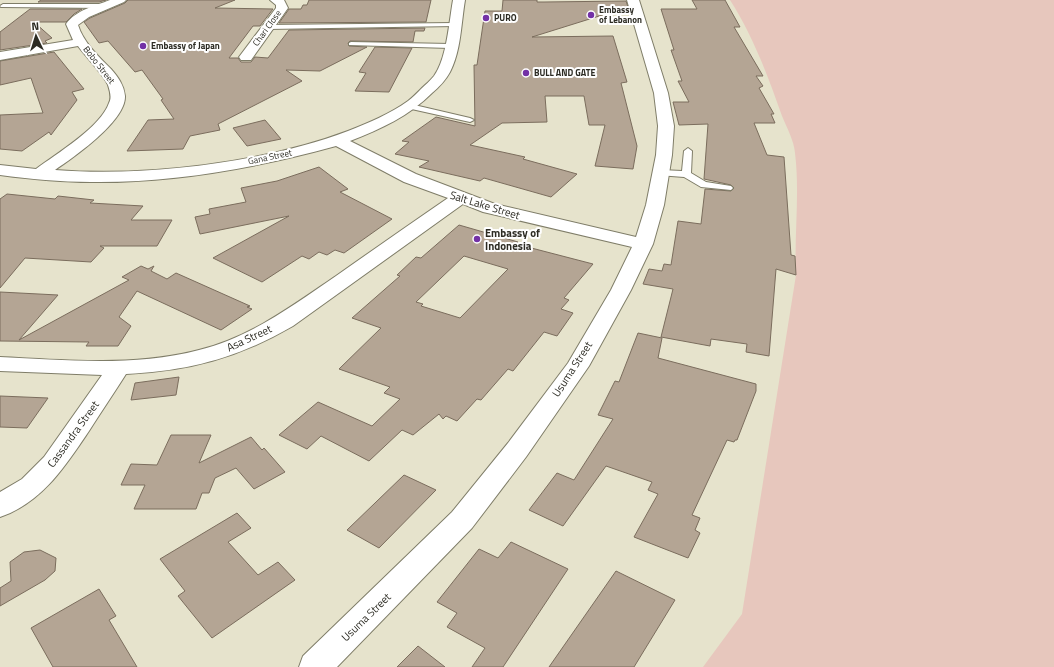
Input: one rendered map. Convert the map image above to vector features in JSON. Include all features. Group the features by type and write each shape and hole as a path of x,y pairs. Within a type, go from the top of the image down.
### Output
{"street":[{"name":"Bobo Street","path":"39,175 90,135 111,113 116,104 118,96 117,88 81,42 72,28 72,24 84,14 120,0"},
{"name":"Chari Close","path":"246,57 282,8 281,3 276,0"},
{"name":"Gana Street","path":"0,170 39,175 105,178 170,174 210,169 276,156 337,140 380,124 410,106 440,78 445,68 459,0"},
{"name":"Usuma Street","path":"315,667 462,520 517,450 577,366 621,290 642,244 656,205 666,126 662,99 633,0"},
{"path":"0,56 81,42"},
{"name":"Salt Lake Street","path":"337,140 404,175 489,208 642,244"},
{"name":"Asa Street","path":"0,364 119,368 190,360 226,350 258,337 285,320 460,198"},
{"name":"Cassandra Street","path":"0,506 31,486 53,464 119,368"}],"lane":[{"path":"3,6 105,6"},
{"path":"268,27 454,25"},
{"path":"351,44 450,46"},
{"path":"410,106 470,120"},
{"path":"686,174 688,152"},
{"path":"661,173 686,174 704,185 728,188"}],"shaded area":[{"path":"730,0 1054,0 1054,667 703,667 742,614 796,275 797,184 794,148 790,134 759,56 746,28"}],"building":[{"path":"41,0 106,0 99,2 38,2"},
{"path":"128,0 235,0 215,8 273,9 260,26 253,26 229,58 238,58 241,62 251,62 255,57 268,58 289,30 425,28 424,31 415,31 413,42 350,41 348,43 349,46 367,47 320,71 286,70 302,81 218,124 220,130 190,136 183,149 127,151 148,120 174,119 161,100 163,99 142,70 135,72 108,41 99,43 84,22 125,3"},
{"path":"309,0 431,0 426,22 279,23 289,9 301,9 303,5 307,5"},
{"path":"503,0 537,0 537,2 626,1 628,7 532,37 613,36 627,82 621,83 637,146 633,169 595,166 605,125 589,125 584,96 545,96 547,122 502,123 470,145 525,157 523,159 577,174 551,197 484,178 480,181 419,167 429,161 395,154 409,142 402,141 436,117 475,126 474,65 477,65 485,11 502,11"},
{"path":"692,0 725,0 740,27 734,27 763,76 756,76 763,86 759,88 774,114 771,114 775,123 754,123 767,155 784,157 791,255 795,256 796,275 776,269 769,356 746,352 747,344 711,339 710,346 661,337 673,289 643,284 649,269 662,271 664,264 671,265 678,221 701,224 705,189 731,191 734,188 731,185 704,179 708,124 679,125 673,102 689,102 678,81 682,81 671,50 674,50 661,9 697,9"},
{"path":"30,9 82,9 66,22 34,22 52,38 45,41 47,43 0,50 0,32"},
{"path":"375,47 412,48 389,92 355,91 366,73 359,72"},
{"path":"54,52 84,89 72,92 77,100 51,135 49,132 22,151 0,149 0,115 43,113 31,78 0,85 0,61"},
{"path":"265,120 281,139 247,146 233,128"},
{"path":"319,167 348,189 340,192 392,219 344,253 335,250 327,255 319,252 309,259 302,256 262,282 213,258 289,216 200,234 195,217 210,214 209,209 246,202 241,188 277,181"},
{"path":"7,194 55,199 58,196 94,200 90,203 143,206 131,220 172,220 157,246 100,246 104,248 91,262 25,258 0,288 0,199"},
{"path":"459,225 518,242 516,244 593,264 564,298 569,300 561,309 573,313 557,336 544,332 513,371 508,369 481,400 477,399 457,421 446,416 443,419 439,414 413,435 402,430 369,461 321,436 307,449 279,435 318,402 372,426 400,399 384,393 390,387 339,369 381,328 352,318 400,276 397,275 416,257 421,258","holes":["464,256 508,269 460,318 421,306 423,304 416,302"]},
{"path":"141,266 148,269 154,266 151,271 167,279 176,273 250,306 247,307 252,309 221,330 137,291 119,317 131,326 118,346 86,346 89,342 0,341 0,292 58,295 19,340 129,280 122,277"},
{"path":"638,333 662,338 658,358 756,384 756,391 737,440 734,442 727,440 692,515 700,518 695,530 700,533 688,558 634,537 658,494 648,490 652,482 606,466 563,526 529,510 557,473 574,480 613,419 598,415 615,381 619,382"},
{"path":"179,377 176,395 131,400 135,383"},
{"path":"0,396 48,398 27,428 0,427"},
{"path":"171,435 211,435 199,463 251,437 262,450 264,448 285,472 254,489 236,468 215,478 209,493 202,493 196,509 134,509 145,485 121,485 131,464 157,465"},
{"path":"404,475 436,490 379,548 347,530"},
{"path":"237,513 251,528 228,542 258,575 278,562 295,580 212,638 178,596 185,591 160,559"},
{"path":"511,542 568,569 503,667 472,667 485,648 447,627 457,613 437,602 479,549 498,558"},
{"path":"40,550 56,558 55,571 45,580 0,606 0,588 11,581 10,562 24,552"},
{"path":"616,571 675,600 634,667 549,667"},
{"path":"99,589 116,616 109,620 137,667 53,667 31,628"},
{"path":"418,646 445,667 397,667"}],"place":[{"name":"Embassy of Lebanon","path":"591,15"},
{"name":"PURO","path":"486,18"},
{"name":"Embassy of Japan","path":"143,46"},
{"name":"BULL AND GATE","path":"526,73"},
{"name":"Embassy of Indonesia","path":"477,239"}]}
